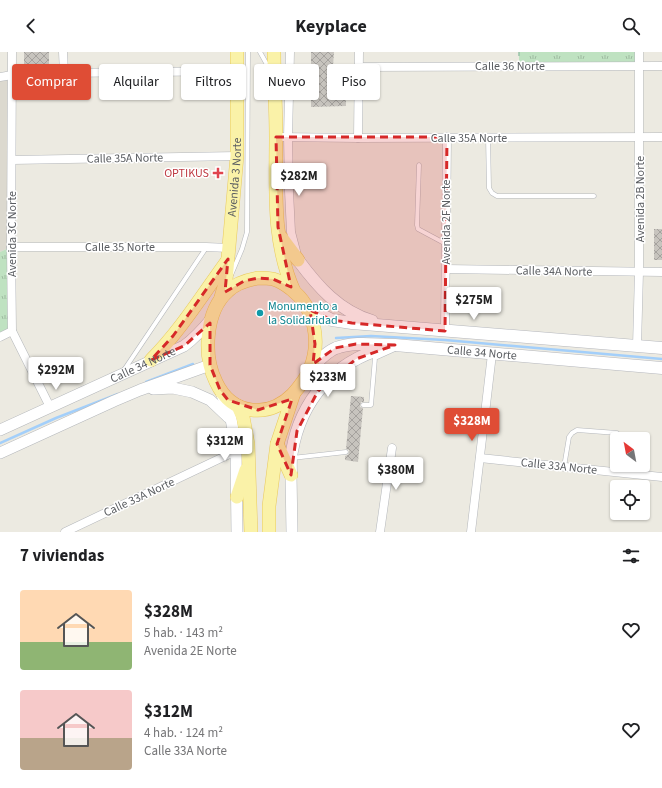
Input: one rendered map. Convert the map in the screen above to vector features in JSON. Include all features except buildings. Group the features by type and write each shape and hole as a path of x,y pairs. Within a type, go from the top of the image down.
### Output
{"main road":[{"name":"Avenida 3 Norte","path":"237,64 238,52"},
{"path":"274,52 274,64"},
{"name":"Avenida 3 Norte","path":"222,298 226,280 237,156 237,100"},
{"path":"277,100 282,137 276,208 278,234 284,265 294,291"},
{"path":"278,234 311,278 334,302 365,319 386,326"},
{"path":"151,360 173,336 228,254"},
{"path":"258,278 273,279 294,291 308,308 315,331 315,344 310,370 298,389 279,405 268,409 258,410 238,406 228,400 220,390 210,366 208,347 209,330 212,318 222,298 229,290 244,281 258,278"},
{"name":"Calle 34 Norte","path":"308,308 332,320 352,324 662,348"},
{"name":"Calle 34 Norte","path":"310,370 318,361 335,348 356,344 399,346 662,368"},
{"path":"291,475 291,458 300,420 318,391 329,378 356,359 372,352 399,346"},
{"path":"269,532 270,506 277,444 294,392"},
{"path":"238,406 243,416 247,434 251,532"},
{"path":"277,444 291,475"},
{"path":"237,497 248,463"}],"street":[{"name":"Avenida 3C Norte","path":"12,52 12,64"},
{"path":"63,52 64,64"},
{"path":"290,52 282,137 291,232 298,260"},
{"path":"359,52 359,64"},
{"name":"Avenida 2B Norte","path":"637,346 640,272 639,52"},
{"name":"Calle 36 Norte","path":"380,67 662,66"},
{"path":"91,73 181,72"},
{"path":"0,77 12,75"},
{"name":"Avenida 3C Norte","path":"12,100 12,331 50,407"},
{"path":"358,138 359,100"},
{"name":"Calle 35A Norte","path":"282,137 662,137"},
{"name":"Avenida 2F Norte","path":"445,331 447,137"},
{"name":"Calle 35A Norte","path":"12,160 237,156"},
{"name":"Calle 35 Norte","path":"11,247 206,247 228,254"},
{"name":"Calle 34A Norte","path":"446,269 662,272"},
{"name":"Calle 34 Norte","path":"0,430 184,346 202,330 212,318"},
{"path":"0,337 12,331"},
{"path":"471,532 492,354"},
{"name":"Calle 34 Norte","path":"0,453 140,390 210,366"},
{"path":"140,390 173,388 192,392 210,400 231,419"},
{"path":"220,390 231,419 234,435 236,452 237,532"},
{"path":"380,532 392,448"},
{"name":"Calle 33A Norte","path":"65,532 236,452"},
{"name":"Calle 33A Norte","path":"480,458 662,477"},
{"path":"291,475 292,532"}],"lane":[{"path":"222,298 239,256 246,232 248,52"},
{"path":"260,52 267,64"},
{"path":"488,138 489,188 492,193 497,196 594,196"},
{"path":"419,165 418,228 446,244"},
{"path":"122,374 206,247"},
{"path":"363,405 371,405 375,358 399,346"},
{"path":"564,467 569,437 572,433 577,430 610,433"},
{"path":"291,458 346,452"}],"highlighted area":[{"path":"276,137 447,137 445,331 332,320 310,310 315,344 313,364 335,348 356,344 395,345 356,359 318,391 297,431 291,475 277,444 292,399 258,410 228,400 220,390 210,365 210,323 184,346 151,360 173,336 228,259 225,292 244,281 258,278 273,279 291,287 278,227"}],"shaded area":[{"path":"12,75 11,247 0,252 0,77"}],"green space":[{"path":"519,52 639,52 639,66 519,66"},
{"path":"11,247 12,331 0,337 0,252"}],"waterway":[{"path":"336,338 371,336 445,340 662,359"},
{"path":"146,382 193,364"},
{"path":"0,443 56,418 118,394"}],"place":[{"name":"OPTIKUS","path":"218,173"},
{"name":"Monumento a la Solidaridad","path":"260,313"}]}
